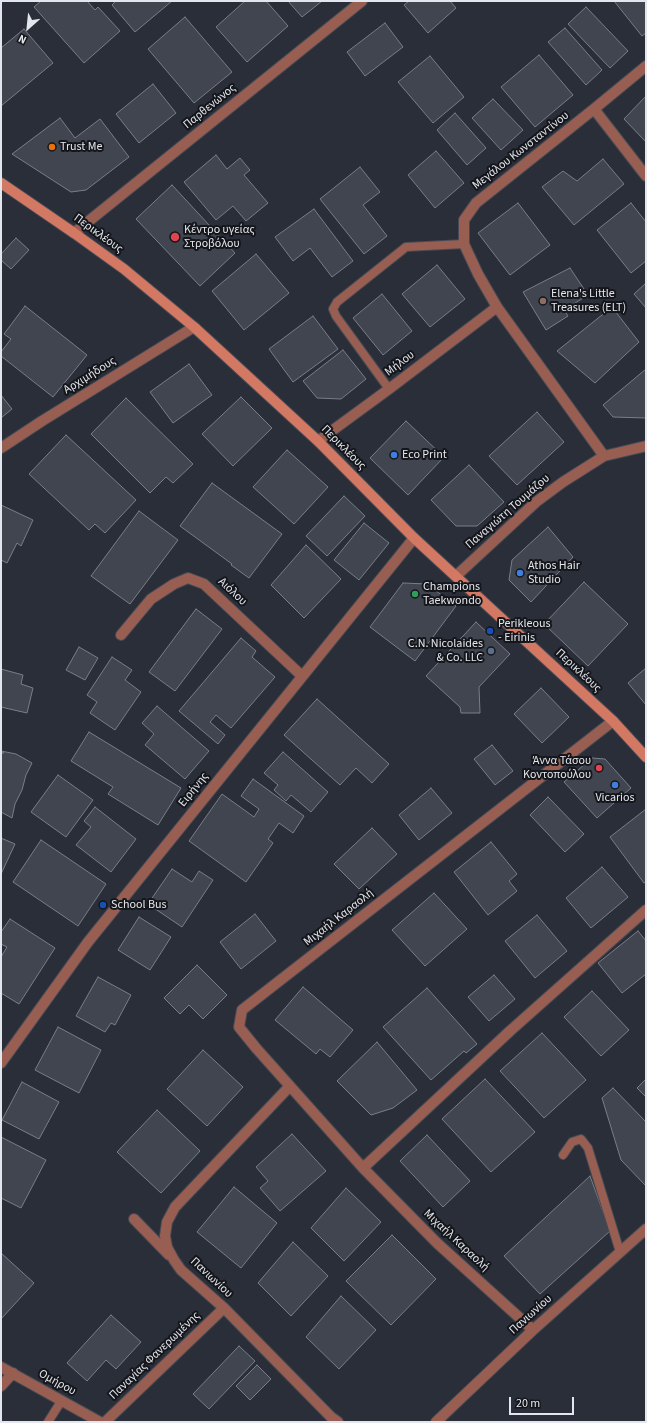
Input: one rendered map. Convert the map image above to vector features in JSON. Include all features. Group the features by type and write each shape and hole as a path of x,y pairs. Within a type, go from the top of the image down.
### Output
{"main road":[{"name":"Περικλέους","path":"1,183 124,269 194,327 318,440 414,538 613,721 646,757"}],"street":[{"name":"Παρθενώνος","path":"74,233 362,1"},
{"name":"Μεγάλου Κωνσταντίνου","path":"604,456 497,307 478,274 464,244 464,220 476,203 646,66"},
{"path":"594,109 646,176"},
{"name":"Μήλου","path":"318,440 389,390 497,307"},
{"name":"Αρχιμήδους","path":"1,448 48,417 194,327"},
{"name":"Παναγιώτη Τουμάζου","path":"456,576 536,502 563,482 604,456 646,446"},
{"name":"Ειρήνης","path":"1,1063 88,942 414,538"},
{"name":"Αιόλου","path":"121,635 151,599 174,584 188,578 204,584 302,676"},
{"name":"Μιχαήλ Καραολή","path":"533,1330 437,1243 363,1168 239,1027 242,1010 613,721"},
{"path":"363,1168 510,1031 646,910"},
{"name":"Πανιωνίου","path":"290,1086 175,1207 167,1222 165,1236 167,1247 181,1270 224,1308 331,1417 338,1422"},
{"path":"134,1219 174,1260"},
{"name":"Πανιωνίου","path":"436,1422 533,1330 646,1229"},
{"name":"Παναγίας Φανερωμένης","path":"105,1422 224,1308"},
{"name":"Ομήρου","path":"1,1367 100,1422"},
{"path":"1,1386 13,1373"}],"lane":[{"path":"389,390 336,316 333,309 337,302 406,246 464,244"},
{"path":"563,1154 572,1142 581,1138 588,1148 620,1252"},
{"path":"48,1422 62,1400"}],"building":[{"path":"41,1 87,1 95,10 98,7 120,31 84,63 34,7"},
{"path":"116,1 172,1 135,32 112,5"},
{"path":"245,1 266,1 288,26 247,62 216,27"},
{"path":"288,1 322,1 302,17"},
{"path":"409,1 450,1 456,8 428,33 404,5"},
{"path":"614,1 646,1 646,33 642,36"},
{"path":"586,7 628,51 610,68 568,24"},
{"path":"185,17 232,72 194,103 148,49"},
{"path":"385,23 403,47 365,76 347,52"},
{"path":"565,28 602,70 586,85 548,42"},
{"path":"24,29 53,63 1,106 1,48"},
{"path":"539,55 573,95 535,127 501,87"},
{"path":"430,56 464,97 433,123 398,82"},
{"path":"153,84 176,113 139,143 116,114"},
{"path":"646,96 646,142 624,119"},
{"path":"493,99 523,130 501,150 472,118"},
{"path":"455,113 486,148 467,165 437,130"},
{"path":"60,118 75,138 100,119 129,157 86,190 71,192 12,154"},
{"path":"436,151 464,183 435,208 408,175"},
{"path":"216,155 227,169 240,158 250,170 244,175 268,203 246,221 233,206 216,220 184,182"},
{"path":"603,159 624,184 574,225 542,187 563,171 577,181"},
{"path":"360,167 380,192 363,205 387,236 364,254 320,199"},
{"name":"Κέντρο υγείας Στροβόλου","path":"172,185 235,253 200,286 136,219"},
{"path":"518,203 550,245 510,275 478,233"},
{"path":"631,203 646,222 646,261 631,273 597,230"},
{"path":"314,209 353,261 332,277 310,248 293,261 275,237"},
{"path":"16,238 29,250 11,269 1,260 1,254"},
{"path":"256,254 289,293 244,330 212,291"},
{"path":"437,265 465,299 430,327 402,294"},
{"path":"570,268 588,295 564,310 568,316 546,330 523,292"},
{"path":"646,283 646,308 634,294"},
{"path":"382,294 412,331 383,355 353,318"},
{"path":"25,306 87,355 53,397 1,356 1,352 11,339 4,334"},
{"path":"612,307 639,342 595,383 557,351"},
{"path":"313,316 338,349 293,382 269,349"},
{"path":"343,350 366,379 341,399 317,398 303,381"},
{"path":"189,364 212,395 173,423 150,392"},
{"path":"646,369 646,418 613,417 603,405"},
{"path":"1,395 12,409 1,418"},
{"path":"241,397 272,428 233,466 202,434"},
{"path":"126,398 193,464 173,483 166,477 150,493 91,434"},
{"path":"537,412 564,442 517,485 489,456"},
{"path":"406,421 444,457 408,495 370,458"},
{"path":"66,435 136,500 105,533 95,524 89,530 29,474"},
{"path":"287,450 328,487 294,524 253,487"},
{"path":"469,465 504,502 477,526 456,526 431,500"},
{"path":"212,483 282,534 249,578 180,526"},
{"path":"344,496 365,516 327,556 306,536"},
{"path":"1,505 33,520 21,546 17,543 7,563 1,560"},
{"path":"139,511 178,540 130,604 91,576"},
{"path":"364,523 389,543 359,580 334,560"},
{"path":"548,527 573,557 531,602 509,580 512,560"},
{"path":"306,545 341,579 304,618 271,585"},
{"path":"584,582 628,624 588,666 544,624"},
{"path":"403,583 427,584 456,606 415,661 370,627"},
{"path":"196,609 222,629 175,691 149,672"},
{"path":"476,622 510,654 479,687 480,713 461,713 460,707 426,676"},
{"path":"241,638 256,651 252,657 275,677 231,728 216,715 210,722 225,735 218,744 179,711"},
{"path":"79,647 98,658 85,680 66,670"},
{"path":"112,657 132,670 125,680 141,692 115,730 90,713 97,702 87,695"},
{"path":"646,668 646,705 628,683"},
{"path":"1,669 23,675 21,684 33,688 27,713 1,707"},
{"path":"541,688 569,717 542,743 514,714"},
{"path":"317,699 389,764 372,783 356,768 340,785 284,735"},
{"path":"157,706 209,751 185,779 145,745 154,734 142,723"},
{"path":"89,732 181,788 158,825 108,794 113,787 71,761"},
{"path":"492,745 513,771 495,785 474,759"},
{"path":"1,751 16,754 32,763 15,804 12,818 1,812 1,753 4,753"},
{"path":"283,752 328,792 311,812 291,795 286,801 274,790 278,785 264,773"},
{"path":"592,758 605,759 631,788 597,818 564,782"},
{"path":"58,775 93,800 66,837 31,812"},
{"path":"253,779 304,816 293,833 279,823 268,839 273,843 246,882 189,841 222,794 254,817 259,809 241,796"},
{"path":"431,788 452,813 419,840 399,815"},
{"path":"548,797 584,834 565,852 530,815"},
{"path":"95,807 136,839 111,872 76,845 91,827 84,821"},
{"path":"646,809 646,882 644,883 610,837"},
{"path":"372,828 397,854 359,889 334,864"},
{"path":"1,838 15,844 1,874"},
{"path":"41,840 106,884 78,926 13,882"},
{"path":"491,842 517,874 509,881 517,891 488,915 454,872"},
{"path":"602,867 628,897 591,928 566,898"},
{"path":"172,869 192,882 199,871 213,880 182,927 148,904"},
{"path":"434,893 467,929 425,966 392,930"},
{"path":"255,914 276,941 241,969 220,942"},
{"path":"537,915 567,951 535,978 505,941"},
{"path":"139,917 171,937 150,970 118,950"},
{"path":"10,919 55,948 19,1004 1,993 1,957 7,947 1,944 1,932"},
{"path":"638,931 646,941 646,974 622,993 598,963"},
{"path":"197,965 227,995 203,1019 189,1005 180,1014 164,998"},
{"path":"494,975 515,999 489,1021 468,997"},
{"path":"98,977 131,995 115,1025 111,1023 105,1032 76,1016"},
{"path":"303,987 353,1030 330,1057 320,1049 316,1054 275,1020"},
{"path":"427,988 477,1044 466,1053 464,1051 431,1080 383,1027"},
{"path":"592,991 629,1030 601,1056 564,1017"},
{"path":"58,1027 101,1050 79,1093 35,1070"},
{"path":"542,1033 586,1080 544,1118 500,1071"},
{"path":"377,1042 417,1090 393,1108 371,1115 337,1081"},
{"path":"203,1050 243,1087 207,1126 167,1089"},
{"path":"485,1079 535,1132 491,1172 442,1119"},
{"path":"646,1079 646,1097 637,1088"},
{"path":"22,1082 59,1102 39,1139 2,1120"},
{"path":"613,1088 646,1122 646,1186 621,1160 602,1098"},
{"path":"157,1110 200,1151 161,1193 117,1152"},
{"path":"292,1134 326,1171 280,1211 260,1188 268,1181 256,1167"},
{"path":"427,1135 470,1181 443,1207 400,1161"},
{"path":"1,1137 46,1160 21,1208 1,1198"},
{"path":"590,1176 610,1231 540,1294 504,1256"},
{"path":"234,1187 277,1223 241,1268 197,1232"},
{"path":"346,1188 381,1222 344,1261 311,1228"},
{"path":"392,1235 436,1279 391,1325 346,1281"},
{"path":"293,1242 328,1276 291,1316 258,1283"},
{"path":"1,1253 34,1283 1,1319"},
{"path":"341,1296 376,1330 339,1369 306,1337"},
{"path":"111,1315 141,1342 116,1369 106,1360 87,1381 67,1363"},
{"path":"239,1346 255,1361 209,1409 193,1394"},
{"path":"257,1365 271,1379 250,1400 236,1386"}],"place":[{"name":"Trust Me","path":"52,147"},
{"name":"Κέντρο υγείας Στροβόλου","path":"175,237"},
{"name":"Elena's Little Treasures (ELT)","path":"543,301"},
{"name":"Eco Print","path":"394,455"},
{"name":"Athos Hair Studio","path":"520,573"},
{"name":"Champions Taekwondo","path":"415,594"},
{"name":"Perikleous - Eirinis","path":"490,631"},
{"name":"C.N. Nicolaides & Co. LLC","path":"491,651"},
{"name":"Άννα Τάσου Κοντοπούλου","path":"599,768"},
{"name":"Vicarios","path":"615,785"},
{"name":"School Bus","path":"103,905"}]}
